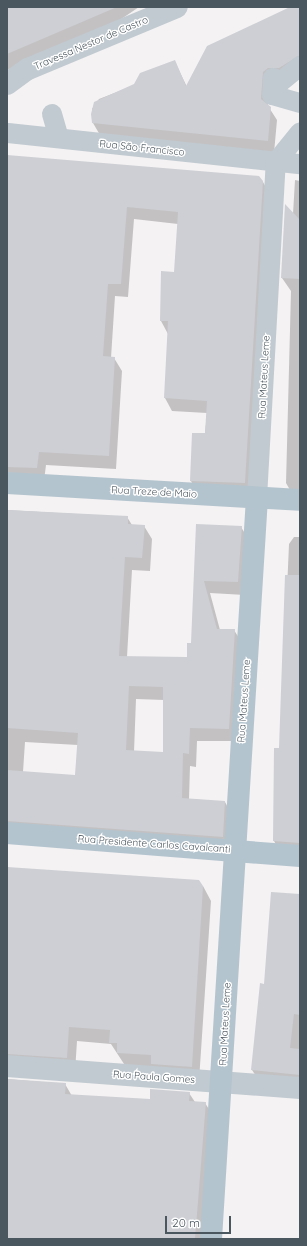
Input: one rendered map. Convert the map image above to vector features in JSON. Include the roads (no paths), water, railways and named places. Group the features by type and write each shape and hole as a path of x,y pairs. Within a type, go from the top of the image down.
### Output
{"main road":[{"name":"Rua Treze de Maio","path":"7,483 300,500"},
{"name":"Rua Mateus Leme","path":"211,1239 257,498"},
{"name":"Rua Presidente Carlos Cavalcanti","path":"7,833 300,856"}],"street":[{"name":"Travessa Nestor de Castro","path":"7,84 18,70 177,7"},
{"path":"300,66 280,82 273,78 272,95 300,103"},
{"path":"52,114 59,138"},
{"path":"276,162 300,132"},
{"name":"Rua São Francisco","path":"8,133 300,164"},
{"name":"Rua Mateus Leme","path":"257,498 276,162"},
{"name":"Rua Paula Gomes","path":"7,1066 300,1088"}]}
